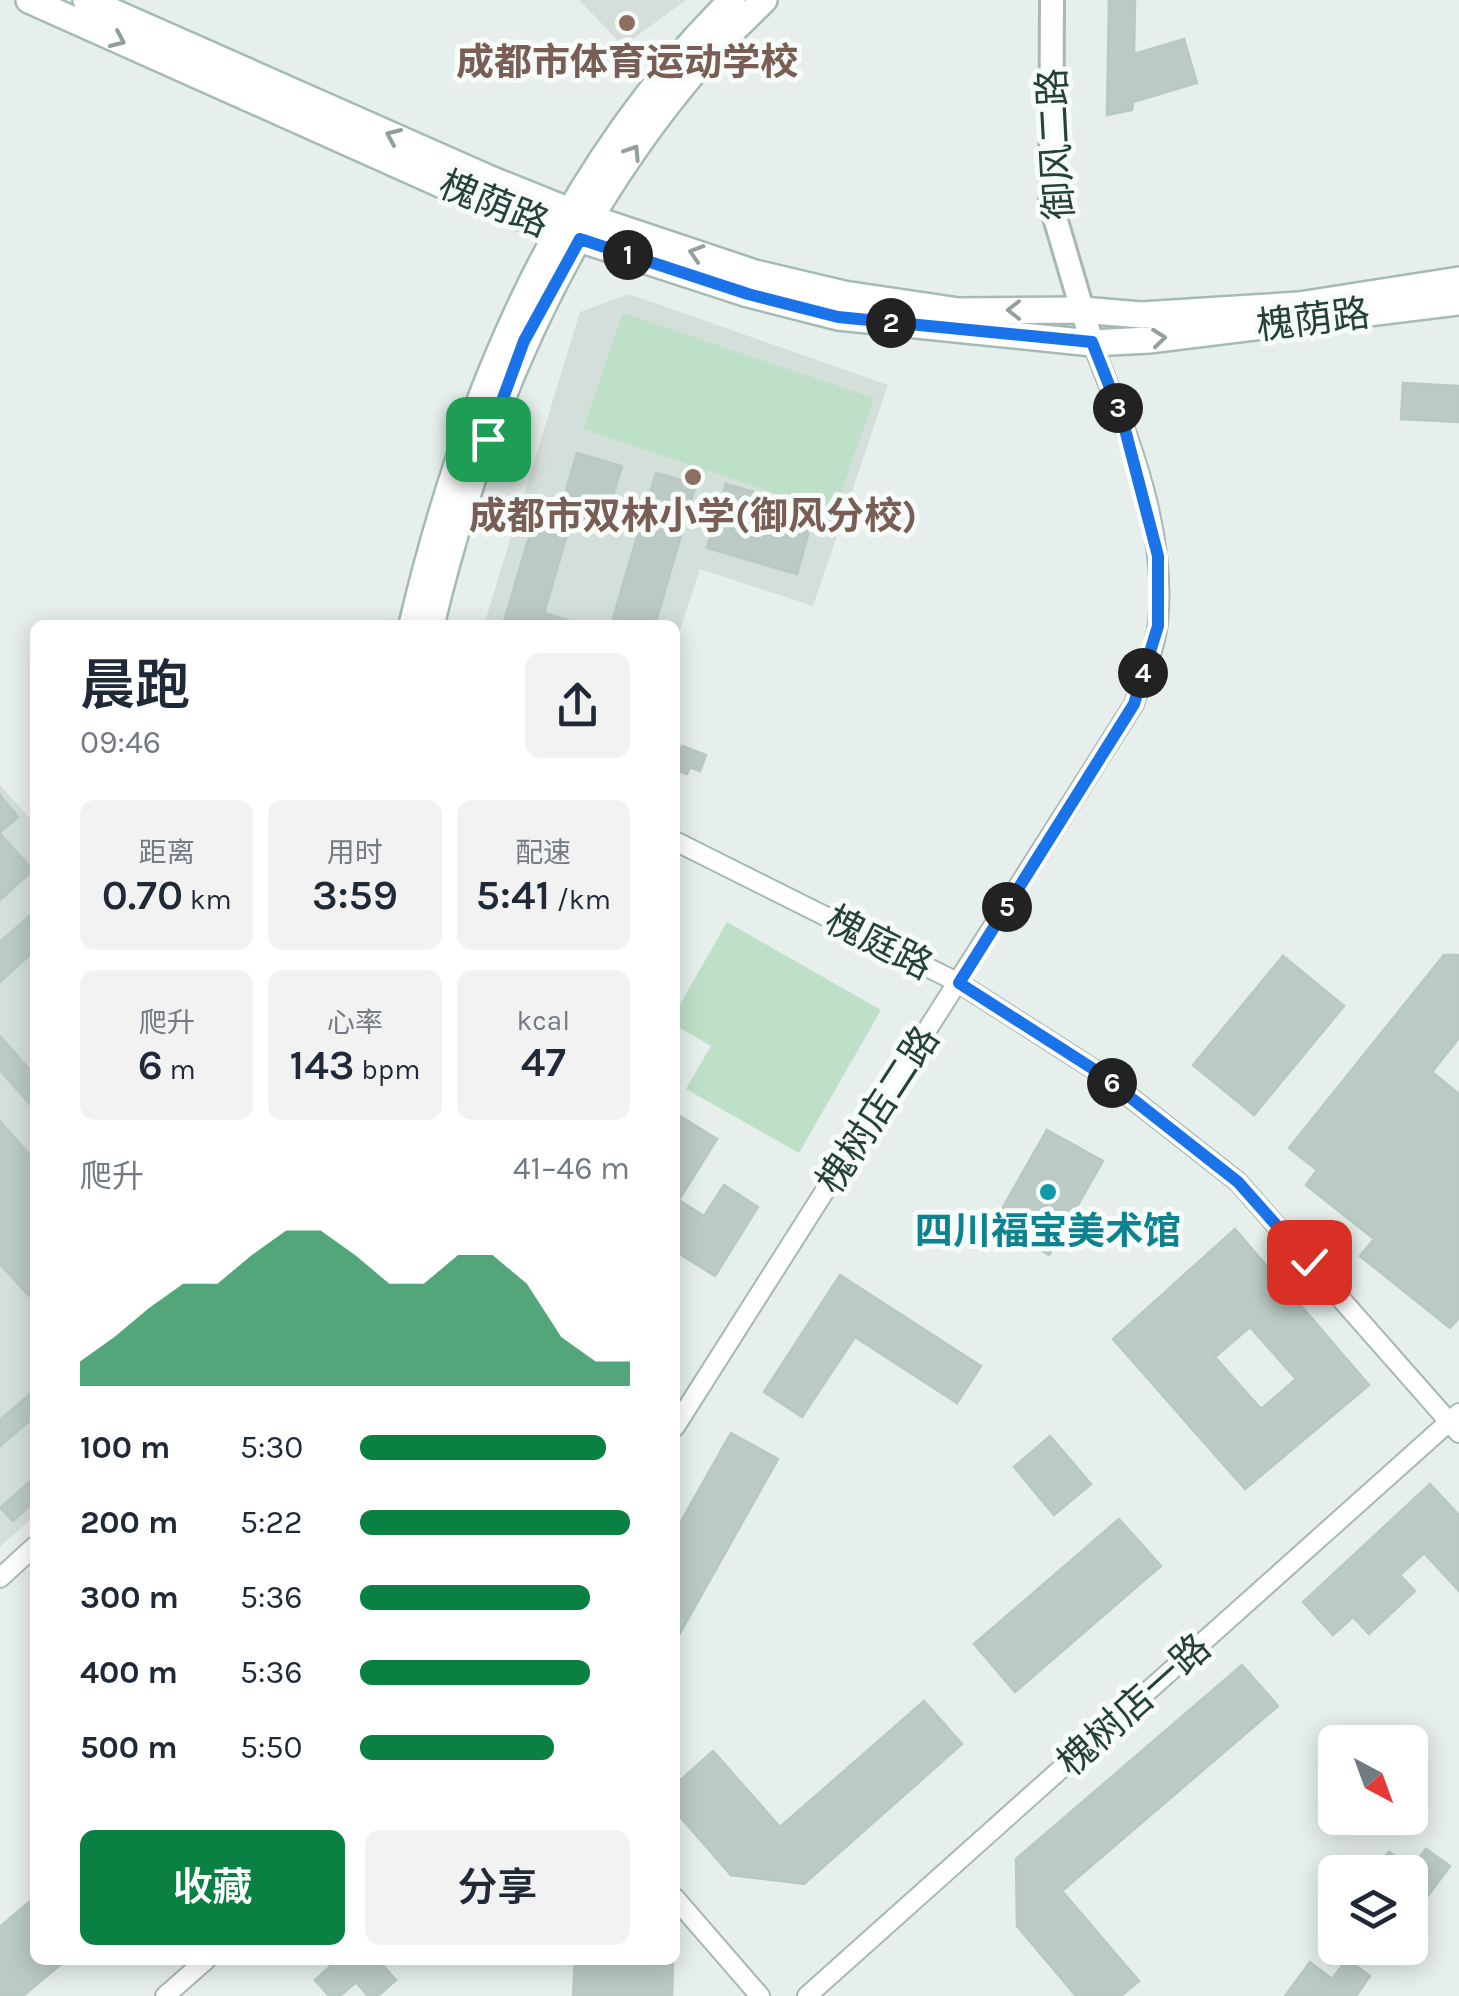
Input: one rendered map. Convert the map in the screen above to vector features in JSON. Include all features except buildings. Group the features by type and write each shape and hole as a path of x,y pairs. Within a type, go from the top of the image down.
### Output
{"main road":[{"name":"槐荫路","path":"30,0 476,200 844,294 959,311 1082,310 1141,315 1298,304 1459,280"},
{"name":"槐荫路","path":"86,0 488,178 575,225 748,294 838,317 1092,342 1150,340 1459,302"},
{"path":"432,620 452,536 524,341 575,225 629,116 691,40 732,0"},
{"path":"413,620 433,534 470,421 501,347 575,225 705,59 764,0"}],"street":[{"name":"御风二路","path":"1052,0 1052,204 1092,342"},
{"name":"槐树店二路","path":"680,1418 1134,704 1158,626 1158,556 1122,418 1092,342"},
{"name":"槐庭路","path":"680,844 959,983 1098,1072 1238,1182 1456,1423"},
{"name":"槐树店一路","path":"807,1996 1456,1423"},
{"path":"0,1578 30,1551"},
{"path":"680,1904 760,1996"},
{"path":"165,1996 200,1965"}],"shaded area":[{"name":"成都市体育运动学校","path":"579,0 686,0 623,46"},
{"name":"成都市双林小学(御风分校)","path":"629,294 888,385 813,606 700,569 680,630 680,620 486,620 580,312"},
{"path":"0,785 30,818 30,1520 0,1547"}],"green space":[{"path":"623,313 874,398 834,513 583,429"},
{"path":"727,922 881,1010 799,1153 686,1089 711,1046 680,1028 680,1004"}],"place":[{"name":"成都市体育运动学校","path":"627,23"},
{"name":"成都市双林小学(御风分校)","path":"693,477"},
{"name":"四川福宝美术馆","path":"1048,1192"}],"route":[{"path":"488,439 524,341 580,239 748,294 838,317 1092,342 1122,418 1142,486 1158,556 1158,626 1134,704 959,983 1098,1072 1238,1182 1309,1262"}]}
